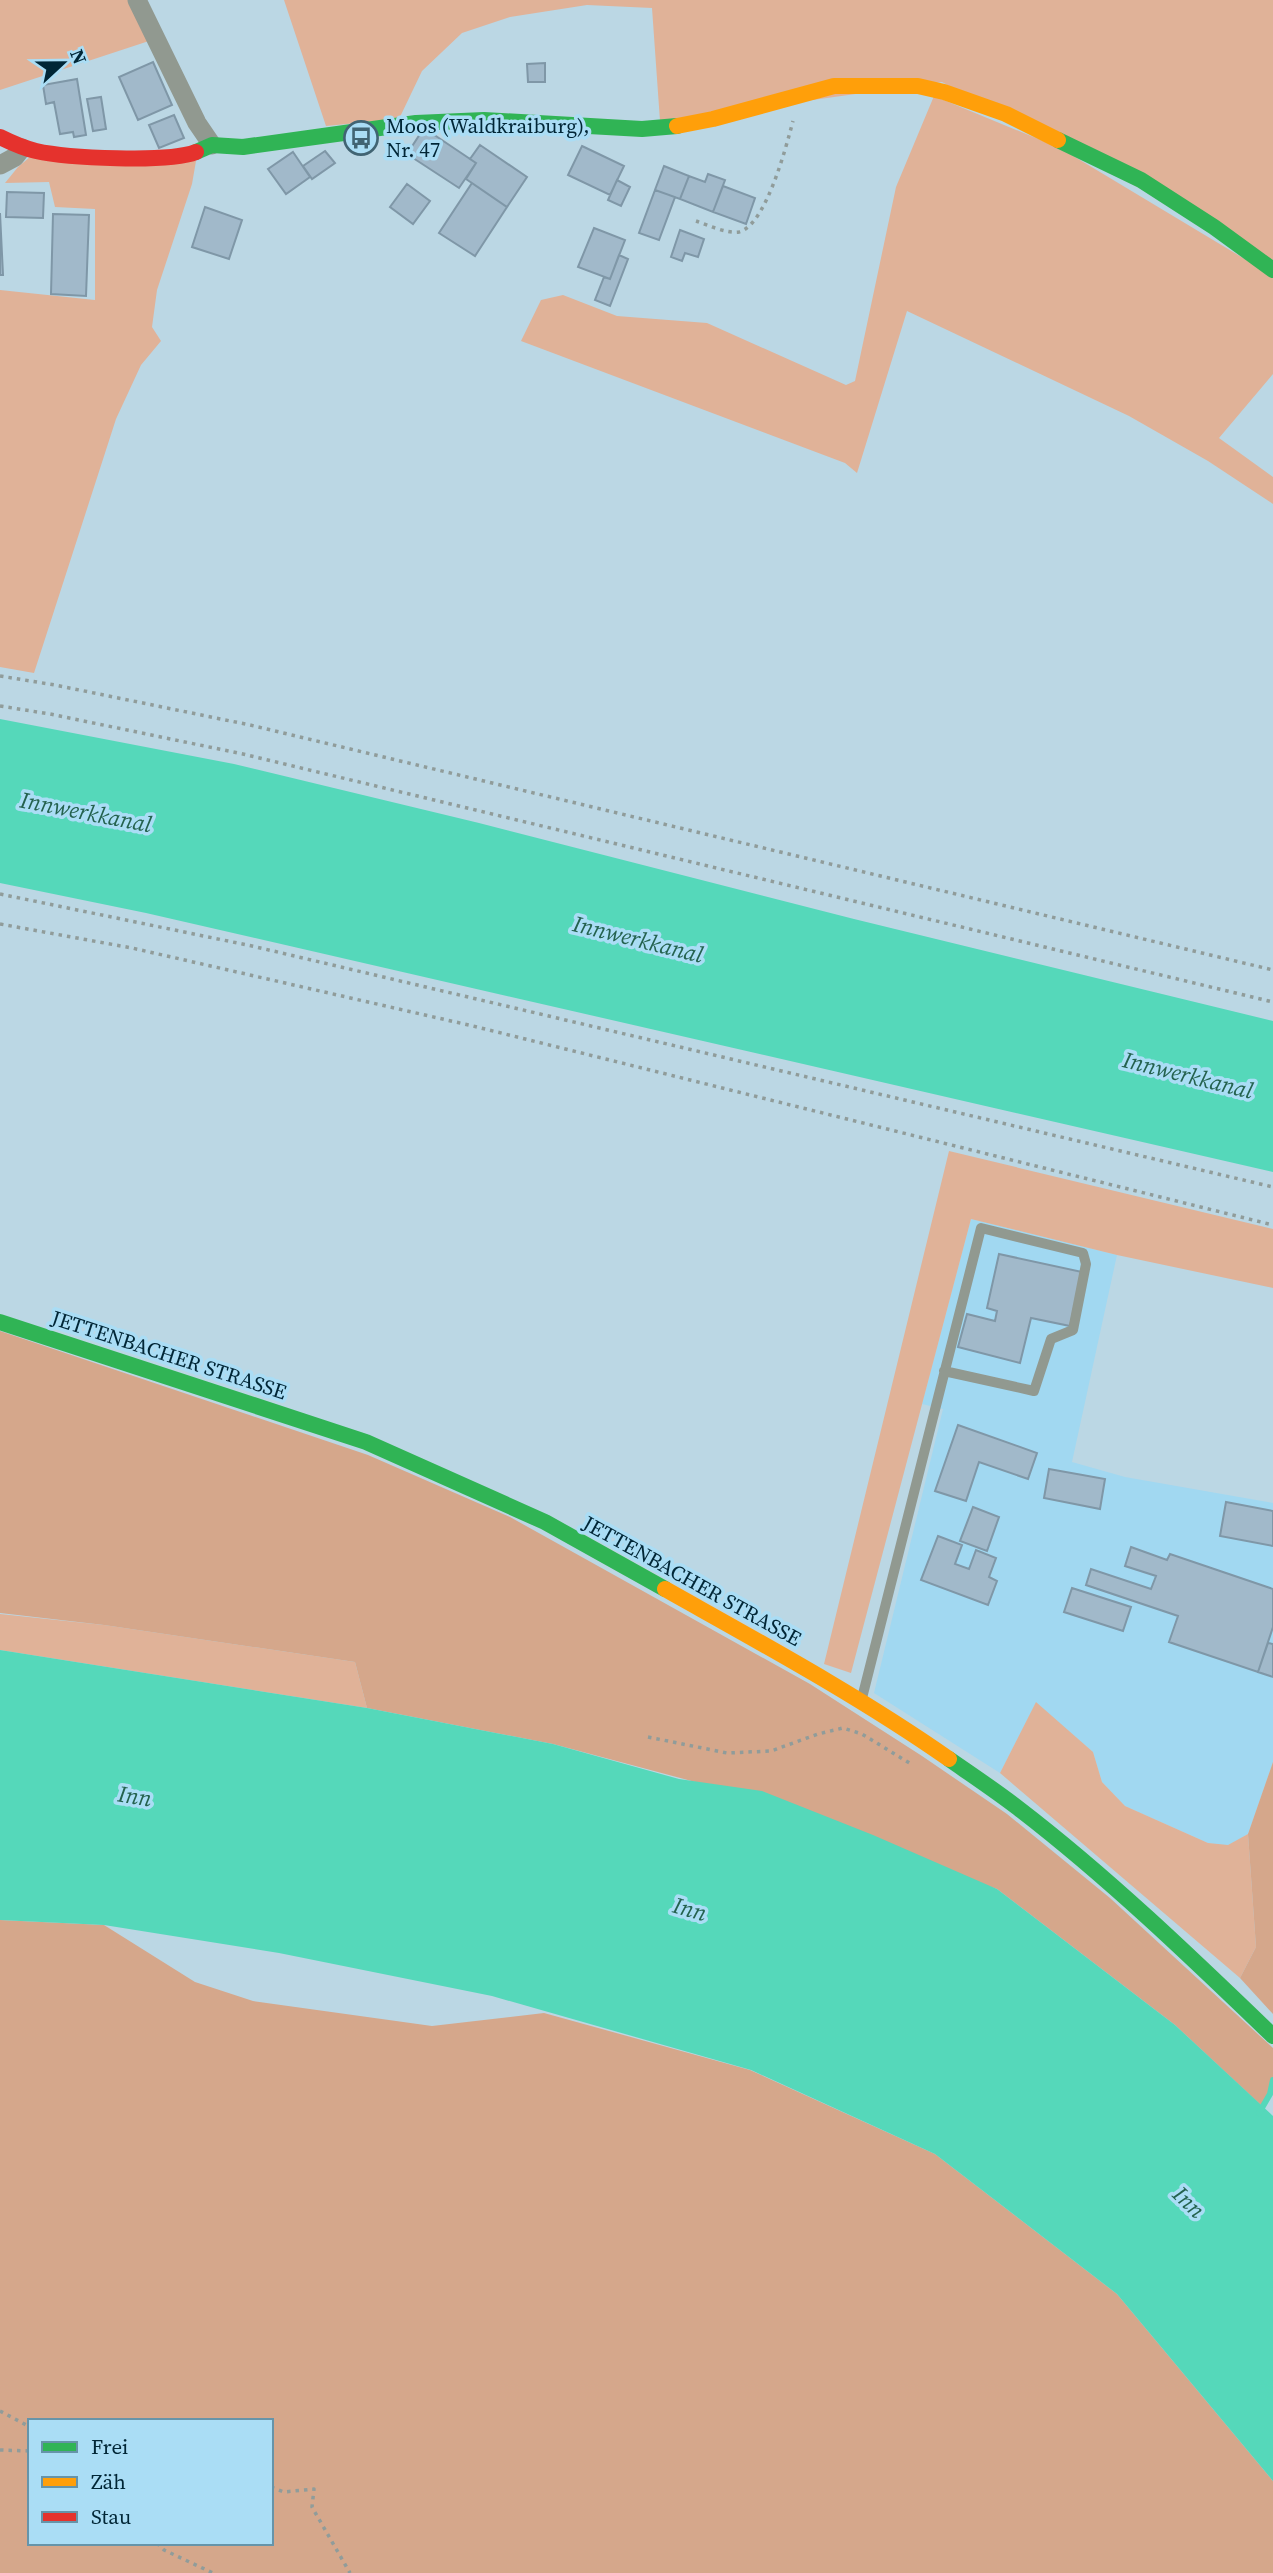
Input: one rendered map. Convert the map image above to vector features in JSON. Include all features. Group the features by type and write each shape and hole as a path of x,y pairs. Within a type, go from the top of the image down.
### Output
{"street":[{"path":"137,0 197,123 212,145"},
{"path":"0,137 22,148 89,157 152,157 191,154 212,145 243,147 403,124 484,120 642,129 713,119 834,86 893,85 944,92 1047,133 1140,180 1214,227 1273,270"},
{"path":"0,165 15,157 22,148"},
{"name":"JETTENBACHER STRASSE","path":"0,1322 366,1442 545,1522 861,1702 969,1773 1038,1825 1201,1967 1273,2036"}],"lane":[{"path":"861,1702 944,1371 981,1228 1083,1253 1086,1264 1073,1330 1051,1339 1034,1391 944,1371"}],"path":[{"path":"696,221 735,233 754,222 769,194 788,141 796,95"},
{"path":"0,676 250,725 1273,970"},
{"path":"0,706 243,754 1273,1002"},
{"path":"0,894 265,949 1273,1187"},
{"path":"0,924 132,948 474,1026 1273,1224"},
{"path":"648,1737 727,1753 771,1751 843,1728 862,1734 913,1765"},
{"path":"0,2411 28,2426"},
{"path":"0,2451 28,2451"},
{"path":"273,2488 284,2492 314,2488 312,2507 350,2573"},
{"path":"159,2545 164,2550 213,2573"}],"shaded area":[{"path":"0,0 132,0 152,40 0,90"},
{"path":"284,0 1273,0 1273,260 942,82 660,121 652,8 587,5 510,17 462,33 422,71 399,119 326,126"},
{"path":"934,96 1060,148 1273,276 1273,374 1219,438 1273,477 1273,504 1208,461 1129,416 907,311 857,473 845,463 521,341 541,300 563,295 617,316 707,323 846,385 855,381 896,187"},
{"path":"30,157 196,161 192,184 157,290 152,327 161,341 141,365 116,419 34,673 0,667 0,290 95,300 95,209 55,207 49,182 5,183"},
{"path":"949,1151 1273,1229 1273,1288 1117,1255 971,1219 851,1673 824,1664"},
{"path":"971,1219 1117,1255 1072,1462 1125,1477 1273,1503 1273,1762 1248,1834 1228,1846 1208,1843 1125,1806 1102,1782 1093,1752 1036,1703 1000,1773 874,1693 943,1409 922,1404"},
{"path":"0,1331 368,1455 510,1517 810,1684 1007,1814 1110,1898 1273,2048 1273,2088 1263,2107 1175,2025 997,1889 699,1783 553,1744 367,1708 355,1662 104,1625 0,1613"},
{"path":"0,1614 104,1625 355,1662 367,1708 0,1650"},
{"path":"1036,1702 1093,1752 1102,1782 1125,1806 1208,1843 1228,1845 1248,1834 1256,1947 1240,1978 1000,1773"},
{"path":"1273,1762 1273,2014 1240,1978 1256,1947 1248,1834"},
{"path":"0,1920 104,1925 195,1982 253,2001 432,2026 544,2013 750,2070 935,2154 1117,2294 1273,2481 1273,2573 0,2573"}],"water":[{"name":"Innwerkkanal","path":"0,719 234,764 1273,1021 1273,1172 146,913 0,883"},
{"name":"Inn","path":"0,1650 367,1708 553,1744 679,1779 762,1791 873,1835 997,1889 1175,2025 1273,2116 1273,2481 1117,2294 935,2154 751,2070 492,1996 279,1953 104,1925 0,1920"}],"building":[{"path":"153,62 172,105 138,120 119,77"},
{"path":"545,63 545,82 528,82 527,64"},
{"path":"77,79 86,135 74,137 73,132 60,134 54,102 46,104 43,85"},
{"path":"101,97 106,129 93,131 87,99"},
{"path":"174,115 184,138 159,148 149,125"},
{"path":"424,128 476,163 459,188 407,154"},
{"path":"480,145 527,177 507,207 466,179 476,163 470,159"},
{"path":"582,146 624,166 610,195 568,175"},
{"path":"325,151 335,163 312,179 303,166"},
{"path":"293,152 310,177 286,194 268,169"},
{"path":"664,166 689,176 680,199 655,190"},
{"path":"708,174 725,180 713,212 680,199 689,176 705,182"},
{"path":"617,180 630,187 621,206 608,200"},
{"path":"472,183 507,207 475,256 439,233"},
{"path":"407,184 430,201 413,224 390,207"},
{"path":"723,186 755,198 746,224 713,212"},
{"path":"655,190 675,197 659,240 639,233"},
{"path":"7,192 44,193 43,218 6,217"},
{"path":"205,207 242,220 229,259 192,247"},
{"path":"0,213 3,275 0,275"},
{"path":"53,214 89,215 86,296 51,294"},
{"path":"594,228 625,240 610,279 578,267"},
{"path":"680,230 704,239 698,257 685,253 682,261 671,257"},
{"path":"619,255 628,259 610,306 595,300 604,277 610,279"},
{"path":"999,1254 1082,1272 1070,1326 1031,1318 1020,1363 958,1347 967,1314 995,1321 997,1311 987,1308"},
{"path":"958,1425 1037,1453 1028,1479 979,1462 966,1501 935,1491"},
{"path":"1049,1469 1105,1479 1100,1509 1044,1498"},
{"path":"1226,1502 1273,1511 1273,1546 1220,1536"},
{"path":"973,1507 999,1517 987,1551 960,1541"},
{"path":"938,1536 962,1545 955,1564 969,1569 976,1550 996,1558 989,1577 997,1581 988,1605 921,1580"},
{"path":"1131,1547 1167,1560 1170,1554 1273,1589 1273,1627 1258,1672 1169,1642 1178,1616 1086,1585 1091,1569 1151,1589 1156,1576 1125,1566"},
{"path":"1072,1588 1131,1607 1123,1631 1064,1612"},
{"path":"1268,1643 1273,1644 1273,1677 1258,1672"}],"waterway":[{"path":"1259,2113 1270,2094 1273,2080"}],"traffic: fast":[{"path":"196,152 212,145 243,147 416,123 484,120 642,129 677,126"},
{"path":"1058,140 1141,180 1214,227 1273,270"},
{"path":"0,1322 366,1442 545,1522 665,1589"},
{"path":"949,1759 1010,1802 1117,1890 1273,2036"}],"traffic: slow":[{"path":"677,126 713,119 834,86 918,86 944,92 1006,114 1058,140"},
{"path":"665,1589 845,1692 949,1759"}],"traffic: jam":[{"path":"0,137 31,150 70,156 141,158 196,152"}],"place":[{"name":"Moos (Waldkraiburg), Nr. 47","path":"361,138"}]}
